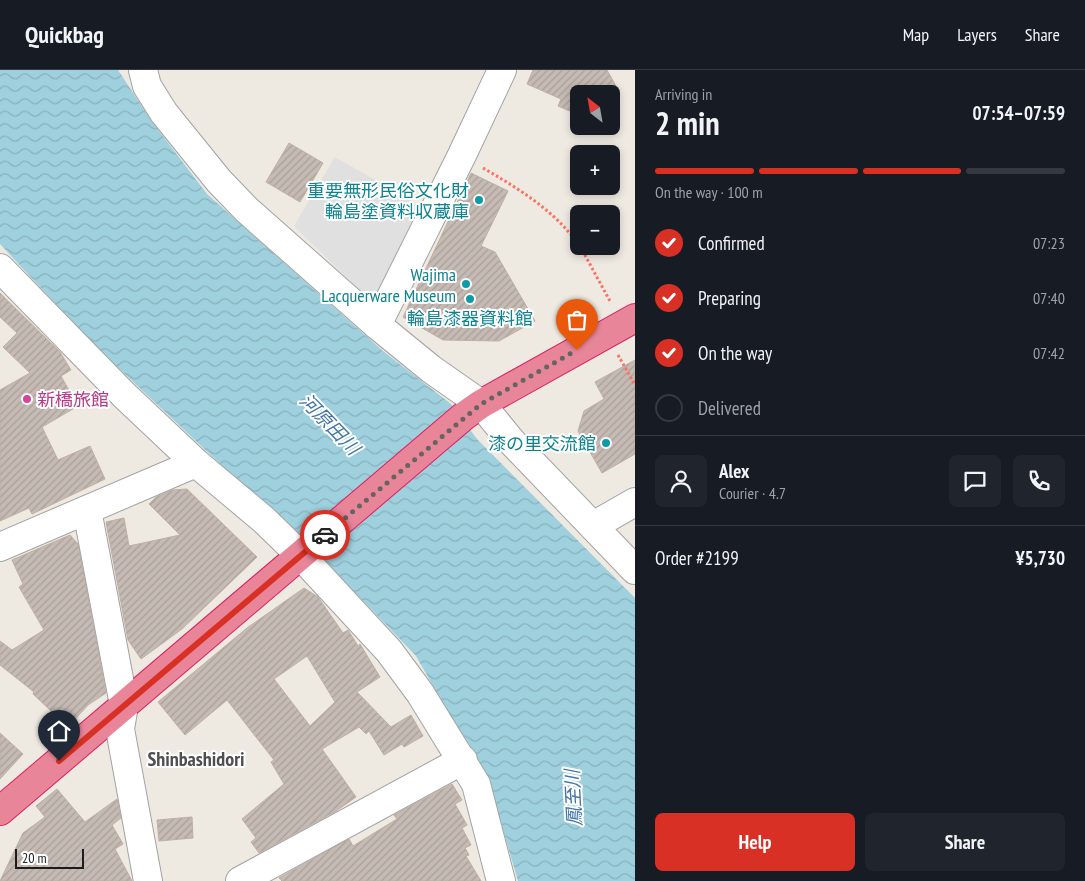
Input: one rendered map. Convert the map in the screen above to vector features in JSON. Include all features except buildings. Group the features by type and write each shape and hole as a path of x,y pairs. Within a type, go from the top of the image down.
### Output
{"highway":[{"path":"0,810 473,410 624,312"}],"street":[{"path":"377,325 502,70"},
{"path":"141,75 183,139 218,181 377,325 431,369 473,410 512,442 635,570"},
{"path":"0,268 124,395 196,463 264,520 302,555 389,650 420,693 463,760 476,784 498,880"},
{"path":"0,548 196,463"},
{"path":"593,526 635,502"},
{"path":"87,510 124,705 120,729 148,881"},
{"path":"240,881 463,760"}],"path":[{"path":"462,155 542,206 570,232"},
{"path":"585,255 624,312"},
{"path":"617,352 635,385"}],"shaded area":[{"path":"335,157 417,204 417,221 378,292 366,296 294,226"}],"water":[{"path":"0,70 118,70 153,123 207,194 383,351 451,404 477,439 635,598 635,881 518,881 490,786 416,656 343,580 93,344 0,244"}],"way so far":[{"path":"325,535 464,416 481,404 577,350"}],"place":[{"name":"重要無形民俗文化財 輪島塗資料収蔵庫","path":"479,200"},
{"name":"Wajima Lacquerware Museum","path":"466,284"},
{"name":"輪島漆器資料館","path":"470,299"},
{"name":"新橋旅館","path":"27,399"},
{"name":"漆の里交流館","path":"606,443"}],"district":[{"name":"Shinbashidori","path":"196,759"}],"route":[{"path":"59,761 325,535"}],"water label":[{"name":"河原田川","path":"330,424"},
{"name":"鳳至川","path":"573,798"}]}
